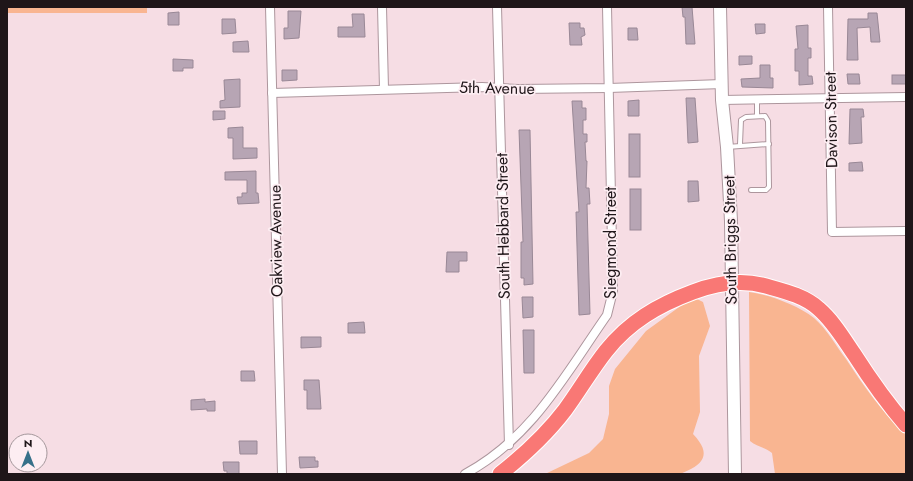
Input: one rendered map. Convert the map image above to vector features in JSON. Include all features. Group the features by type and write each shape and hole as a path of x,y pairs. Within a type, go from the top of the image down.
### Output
{"highway":[{"path":"500,474 524,455 545,434 565,410 607,350 629,327 646,314 669,301 706,287 730,282 753,282 800,297 818,308 832,322 886,402 906,425"}],"street":[{"name":"Oakview Avenue","path":"270,7 282,474"},
{"path":"382,7 384,89"},
{"name":"South Hebbard Street","path":"497,7 509,445"},
{"name":"Siegmond Street","path":"465,474 480,466 509,445 531,423 548,401 607,314 612,301 607,7"},
{"name":"South Briggs Street","path":"720,7 722,100 727,147 731,221 730,282 735,474"},
{"name":"Davison Street","path":"828,7 831,98 832,232 906,231"},
{"name":"5th Avenue","path":"272,93 384,89 500,87 609,88 722,84"},
{"path":"722,100 906,97"}],"lane":[{"path":"757,100 757,116"},
{"path":"740,144 741,120 746,117 765,116 768,120 769,187 766,190 751,190"},
{"path":"727,147 740,144 769,144"}],"shaded area":[{"path":"7,7 147,7 147,13 7,13"},
{"path":"749,292 774,298 792,305 807,313 823,327 873,398 889,417 906,433 906,474 775,474 772,453 750,441"},
{"path":"693,297 703,302 710,326 699,356 700,412 693,434 703,448 703,458 699,463 695,467 680,474 545,474 589,453 603,439 609,414 609,386 615,369 646,331"}],"building":[{"path":"682,7 692,7 695,44 686,44 685,17 683,17"},
{"path":"288,11 301,11 299,38 284,39 284,28 288,28"},
{"path":"179,12 179,25 168,25 168,13"},
{"path":"868,13 877,13 880,42 871,42 870,27 857,28 858,60 847,60 848,19 868,19"},
{"path":"352,14 364,14 365,37 338,37 338,27 353,27"},
{"path":"222,19 235,19 236,33 222,34"},
{"path":"569,23 580,23 580,28 584,28 585,35 581,37 582,45 570,45"},
{"path":"755,24 765,24 765,33 756,34"},
{"path":"808,25 808,48 811,48 811,58 808,58 808,76 812,76 813,84 799,85 799,71 795,71 795,49 798,49 796,26"},
{"path":"628,28 637,28 638,40 628,40"},
{"path":"248,41 249,52 233,52 233,42"},
{"path":"739,56 752,56 752,64 739,65"},
{"path":"173,59 193,60 193,68 183,68 183,71 173,71"},
{"path":"760,65 770,65 770,78 773,78 773,88 742,87 741,79 760,78"},
{"path":"282,70 297,70 297,80 282,81"},
{"path":"847,74 859,74 860,84 848,84"},
{"path":"892,75 906,75 906,84 892,84"},
{"path":"240,79 240,107 220,108 220,101 225,100 224,80"},
{"path":"686,98 695,98 698,142 688,143"},
{"path":"639,100 639,116 628,116 628,101"},
{"path":"572,101 582,101 582,108 586,108 586,120 583,120 583,134 587,134 587,142 585,142 587,161 586,188 589,188 590,204 587,204 590,314 579,315 576,212 579,212"},
{"path":"850,109 863,109 864,117 861,117 862,143 849,144"},
{"path":"213,111 225,111 225,119 213,120"},
{"path":"243,127 243,148 257,148 257,158 233,159 233,138 228,138 228,128"},
{"path":"519,130 530,130 533,284 524,285 524,278 521,278 521,242 523,242"},
{"path":"629,134 640,134 640,177 629,177"},
{"path":"862,162 863,171 849,171 849,163"},
{"path":"256,171 256,193 258,193 259,203 238,204 237,197 242,197 242,193 247,193 247,180 225,180 225,172"},
{"path":"688,181 698,181 699,201 688,202"},
{"path":"630,189 641,189 641,230 630,230"},
{"path":"447,252 467,252 467,261 459,261 459,272 446,272"},
{"path":"522,297 533,297 533,317 523,318"},
{"path":"364,322 365,333 348,333 348,323"},
{"path":"523,330 534,330 534,373 524,373"},
{"path":"301,337 321,337 321,347 301,348"},
{"path":"241,371 254,371 255,381 241,381"},
{"path":"304,380 319,380 321,409 307,409 307,390 304,390"},
{"path":"205,399 205,402 215,401 215,411 207,411 207,409 191,410 191,400"},
{"path":"239,441 257,441 257,454 240,454"},
{"path":"299,457 315,457 315,461 318,461 318,467 300,468"},
{"path":"223,462 239,462 239,474 227,474 227,471 224,471"}]}
